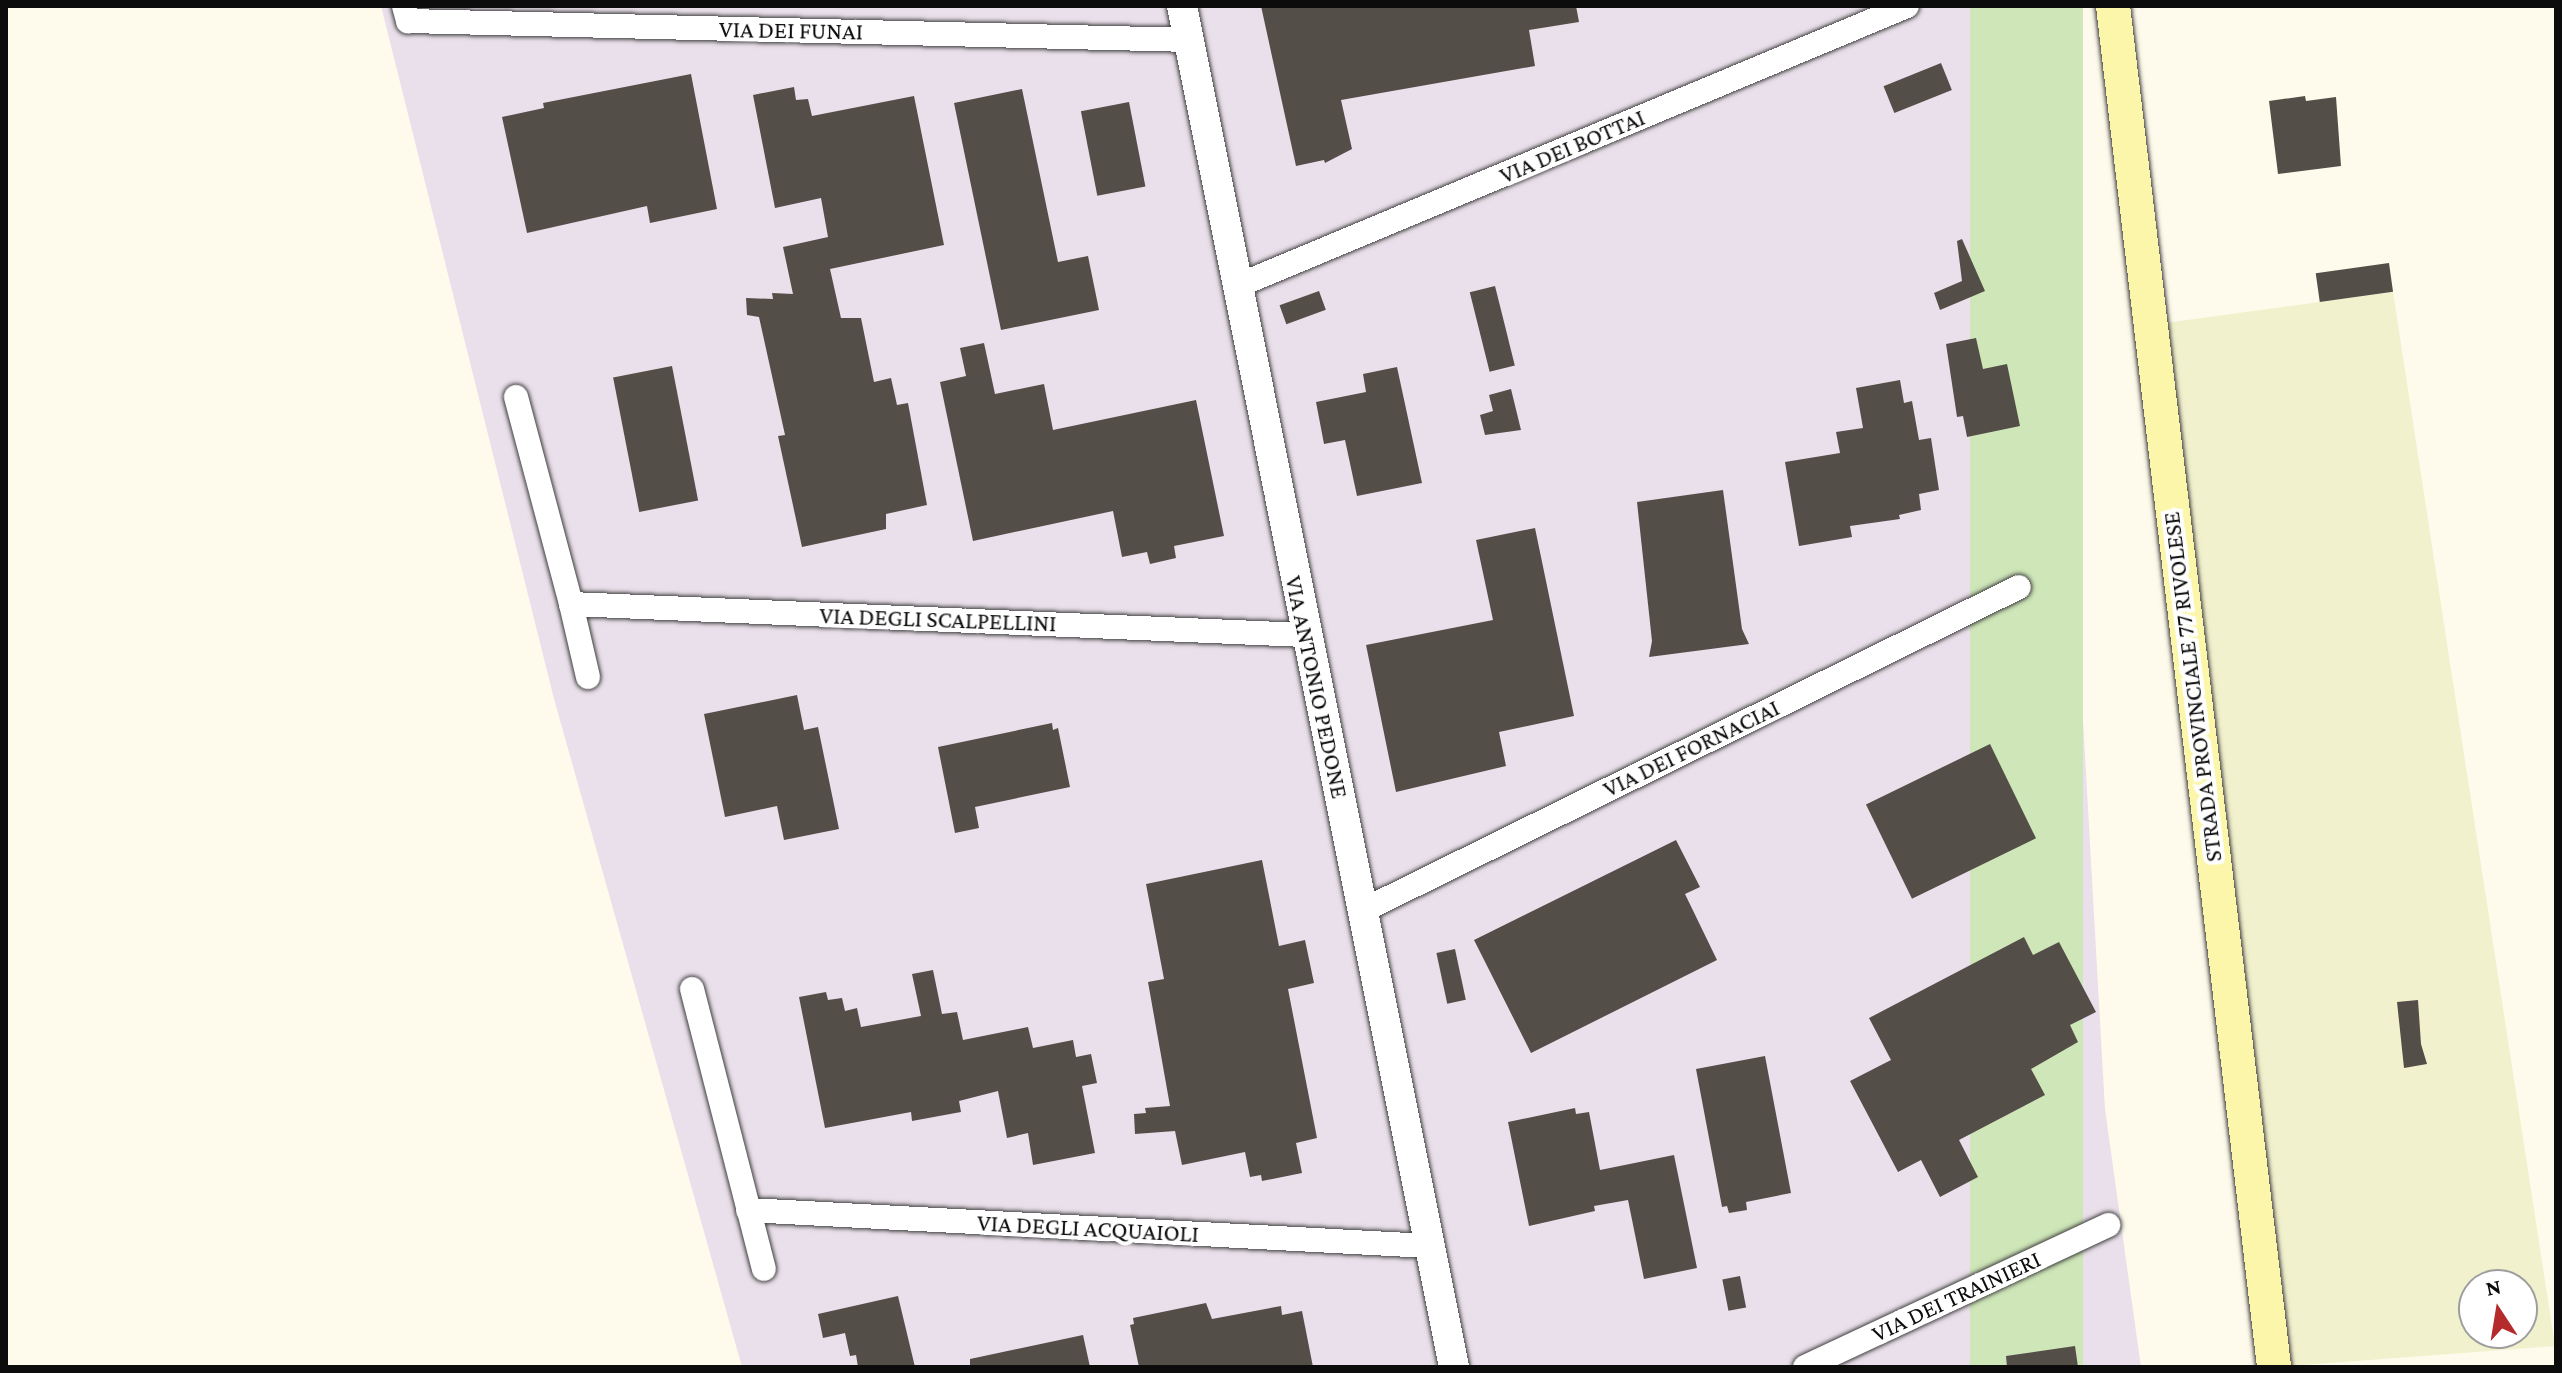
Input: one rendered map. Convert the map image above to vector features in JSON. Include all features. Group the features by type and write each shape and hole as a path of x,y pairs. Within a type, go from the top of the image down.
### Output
{"main road":[{"name":"STRADA PROVINCIALE 77 RIVOLESE","path":"2113,6 2274,1367"}],"street":[{"name":"VIA DEI FUNAI","path":"404,6 408,21 1189,40"},
{"name":"VIA ANTONIO PEDONE","path":"1182,6 1305,635 1364,910 1454,1367"},
{"name":"VIA DEI BOTTAI","path":"1237,286 1907,6"},
{"path":"516,397 588,677"},
{"name":"VIA DEI FORNACIAI","path":"1364,910 2019,587"},
{"name":"VIA DEGLI SCALPELLINI","path":"571,604 1305,635"},
{"path":"692,989 764,1269"},
{"name":"VIA DEGLI ACQUAIOLI","path":"748,1210 1428,1246"},
{"name":"VIA DEI TRAINIERI","path":"1805,1367 2108,1225"}],"shaded area":[{"path":"381,6 2026,6 2056,241 2105,1109 2141,1367 742,1367 554,699"}],"green space":[{"path":"1970,6 2083,6 2083,1367 1970,1367"},
{"path":"2393,292 2555,1346 2538,1347 2538,1269 2458,1269 2458,1349 2515,1349 2291,1366 2165,323"}],"building":[{"path":"1261,6 1576,6 1579,22 1529,30 1535,66 1341,100 1352,149 1325,163 1324,160 1296,166"},
{"path":"1941,63 1952,90 1894,113 1884,86"},
{"path":"691,74 717,209 650,223 647,206 527,233 502,117 544,108 543,103"},
{"path":"794,87 796,100 808,99 812,116 914,96 944,245 830,269 841,318 861,318 874,382 891,378 897,405 908,403 927,505 886,514 886,529 802,547 778,436 785,435 759,317 747,315 746,298 773,299 772,293 793,294 783,247 828,237 821,198 775,208 753,95"},
{"path":"1022,89 1058,262 1088,256 1099,310 1001,330 954,103"},
{"path":"2305,96 2306,101 2336,97 2341,166 2278,174 2269,101"},
{"path":"1129,102 1145,186 1097,196 1081,111"},
{"path":"1962,239 1985,291 1940,310 1934,293 1962,281 1957,241"},
{"path":"2389,263 2393,292 2320,302 2316,273"},
{"path":"1495,286 1515,366 1490,372 1470,292"},
{"path":"1319,291 1326,310 1286,324 1280,305"},
{"path":"1976,338 1983,369 2007,364 2020,426 1967,437 1963,416 1957,417 1946,344"},
{"path":"984,343 995,394 1044,384 1053,430 1196,400 1224,536 1174,546 1176,558 1150,564 1147,552 1122,557 1113,511 973,541 940,382 966,376 960,348"},
{"path":"672,366 698,500 639,512 613,377"},
{"path":"1397,367 1422,483 1357,496 1345,440 1324,444 1316,402 1366,392 1363,374"},
{"path":"1900,380 1904,403 1912,401 1919,440 1931,438 1939,490 1919,494 1921,510 1899,515 1900,519 1850,526 1852,537 1799,546 1785,462 1840,453 1836,432 1863,428 1856,388"},
{"path":"1511,389 1521,430 1485,435 1480,415 1493,411 1489,395"},
{"path":"1723,490 1742,629 1749,644 1649,657 1652,641 1637,502"},
{"path":"1535,528 1574,716 1499,732 1506,766 1396,792 1366,645 1493,620 1476,540"},
{"path":"797,695 804,730 818,727 839,829 784,840 777,806 725,817 704,714"},
{"path":"1052,723 1053,730 1058,728 1070,787 975,807 979,828 955,833 938,747"},
{"path":"1990,744 2036,838 1912,899 1866,804"},
{"path":"1676,840 1700,887 1685,894 1717,960 1531,1053 1474,940"},
{"path":"1262,860 1279,946 1305,940 1314,983 1288,989 1317,1138 1296,1143 1302,1173 1262,1181 1261,1175 1250,1177 1245,1152 1182,1165 1175,1131 1135,1134 1134,1114 1146,1113 1145,1108 1170,1106 1148,982 1164,979 1146,884"},
{"path":"2024,937 2033,955 2059,942 2096,1012 2070,1025 2078,1042 2031,1069 2045,1095 1959,1140 1978,1177 1940,1197 1921,1160 1898,1172 1850,1081 1891,1060 1869,1018"},
{"path":"1455,949 1466,1000 1447,1004 1436,953"},
{"path":"933,970 942,1014 957,1012 963,1040 1028,1027 1033,1048 1073,1040 1076,1057 1091,1054 1097,1083 1082,1086 1095,1153 1033,1165 1028,1133 1007,1138 998,1091 959,1101 961,1112 912,1121 911,1112 825,1128 799,997 826,992 828,1000 842,998 845,1011 857,1008 861,1027 921,1016 912,974"},
{"path":"2418,1000 2421,1044 2427,1064 2404,1068 2397,1002"},
{"path":"1765,1056 1791,1193 1746,1202 1747,1210 1729,1213 1727,1206 1722,1207 1696,1069"},
{"path":"1575,1108 1576,1114 1589,1112 1600,1170 1674,1155 1697,1268 1644,1279 1628,1200 1594,1206 1595,1211 1529,1226 1508,1122"},
{"path":"1740,1276 1746,1307 1728,1311 1722,1279"},
{"path":"898,1296 915,1367 858,1367 856,1355 850,1356 845,1333 823,1338 818,1314"},
{"path":"1206,1303 1212,1319 1281,1306 1282,1315 1302,1311 1313,1367 1139,1367 1130,1325 1134,1324 1133,1318"},
{"path":"1083,1335 1090,1367 970,1367 970,1359"},
{"path":"2075,1346 2078,1367 2007,1367 2006,1356"}]}
